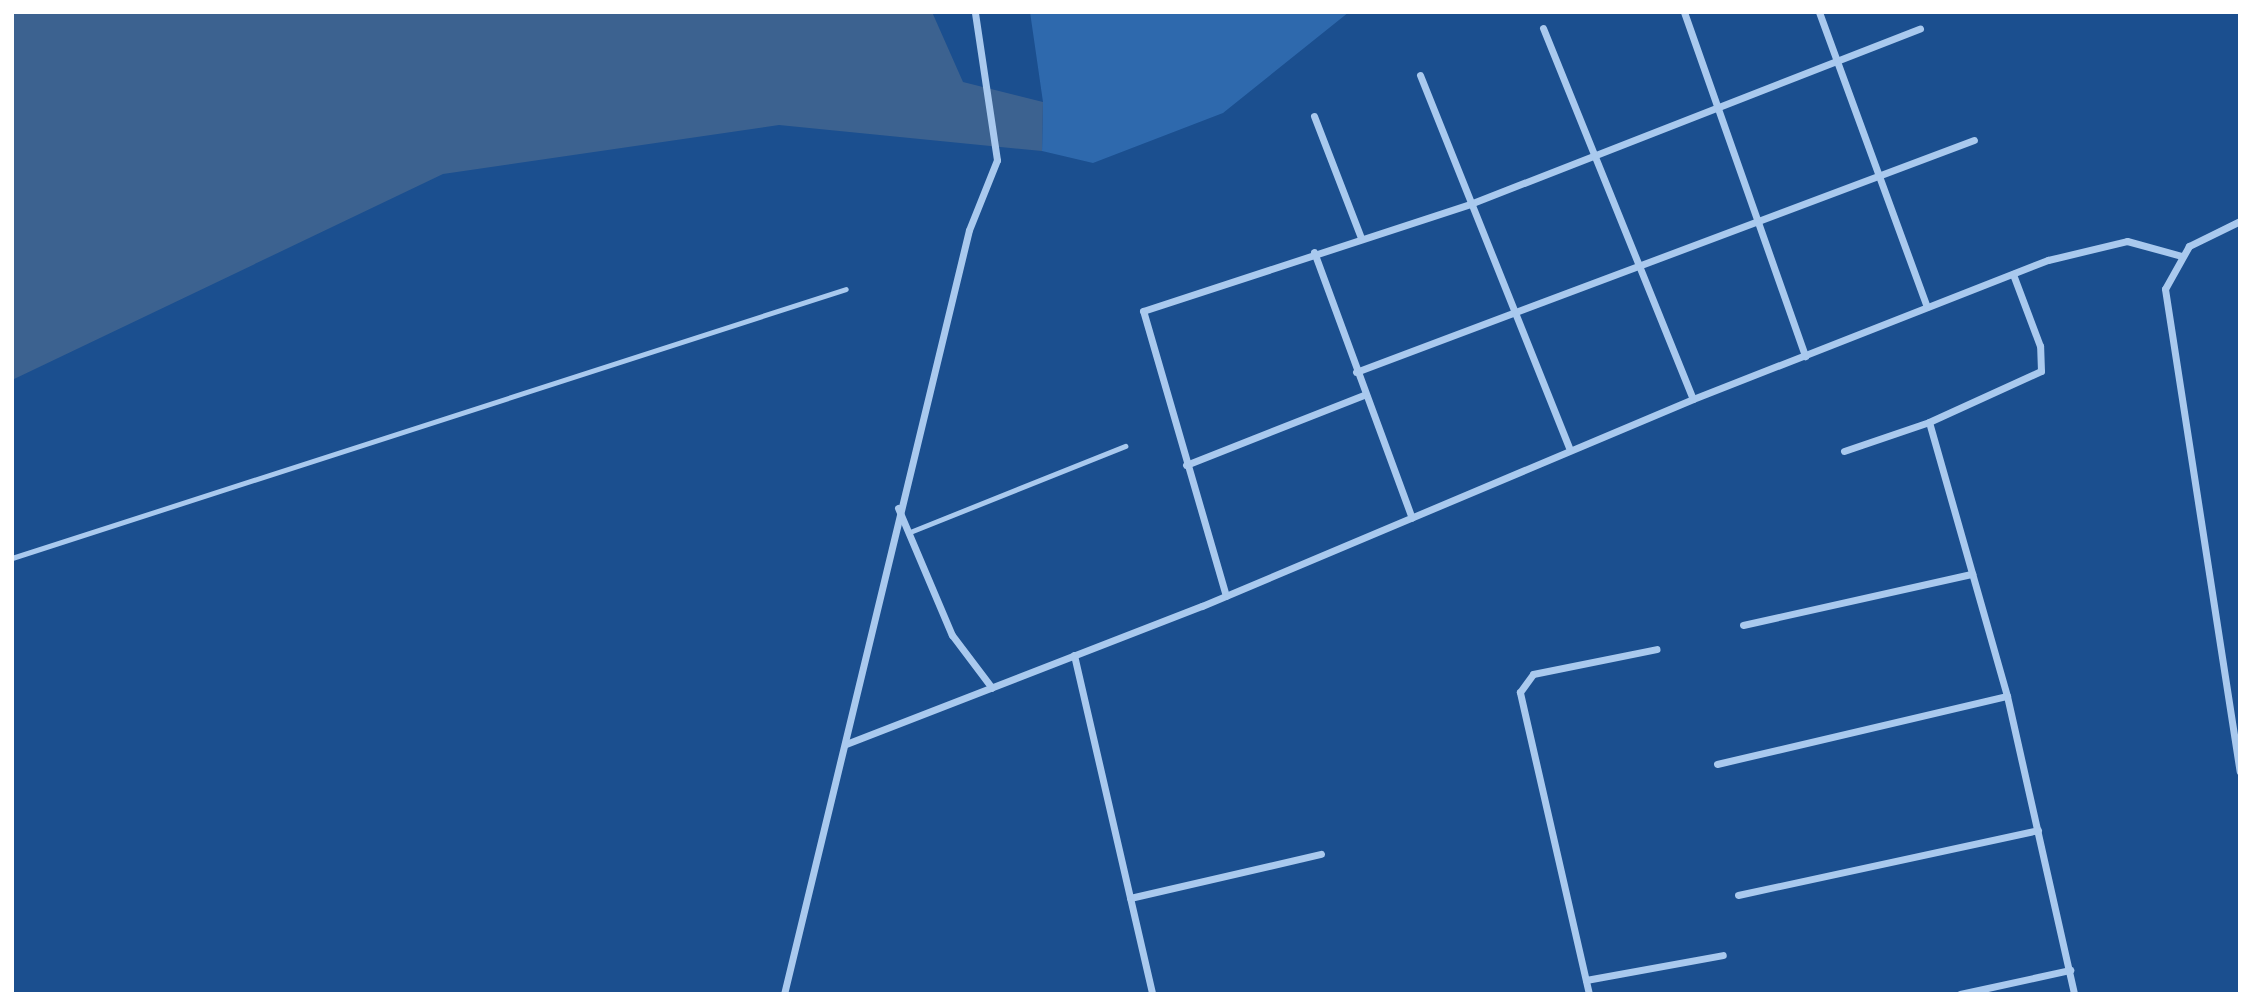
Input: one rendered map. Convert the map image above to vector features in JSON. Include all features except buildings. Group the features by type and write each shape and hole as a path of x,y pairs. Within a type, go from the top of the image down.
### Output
{"street":[{"path":"784,994 846,744 898,508 969,230 998,160 975,12"},
{"path":"1685,12 1805,356"},
{"path":"1819,12 1927,307"},
{"path":"1543,28 1599,155 1693,399"},
{"path":"1226,596 1143,311 1314,252 1469,204 1718,109 1836,59 1920,29"},
{"path":"1420,75 1469,204 1570,450"},
{"path":"1314,116 1361,238"},
{"path":"1356,372 1516,316 1878,174 1974,140"},
{"path":"2240,221 2182,256 2165,289 2165,317 2195,462 2240,771"},
{"path":"846,744 1226,596 1693,399 2048,260 2110,242 2182,256"},
{"path":"1314,252 1364,395 1412,518"},
{"path":"1844,452 1929,422 2041,371 2040,346 2013,274"},
{"path":"1186,465 1364,395"},
{"path":"1929,422 2007,696 2074,994"},
{"path":"898,508 911,532 952,635 992,688"},
{"path":"1743,625 1972,574"},
{"path":"1589,994 1520,692 1533,674 1657,649"},
{"path":"1074,656 1152,994"},
{"path":"1717,764 2007,696"},
{"path":"1738,895 2038,830"},
{"path":"1130,898 1321,854"},
{"path":"1586,979 1723,955"},
{"path":"1960,994 2070,970"}],"lane":[{"path":"12,558 846,289"},
{"path":"911,532 1125,446"}],"shaded area":[{"path":"12,12 932,12 963,82 1043,102 1042,151 779,125 443,174 12,380"},
{"path":"1030,12 1349,12 1223,113 1093,163 1042,151 1043,102"}]}
